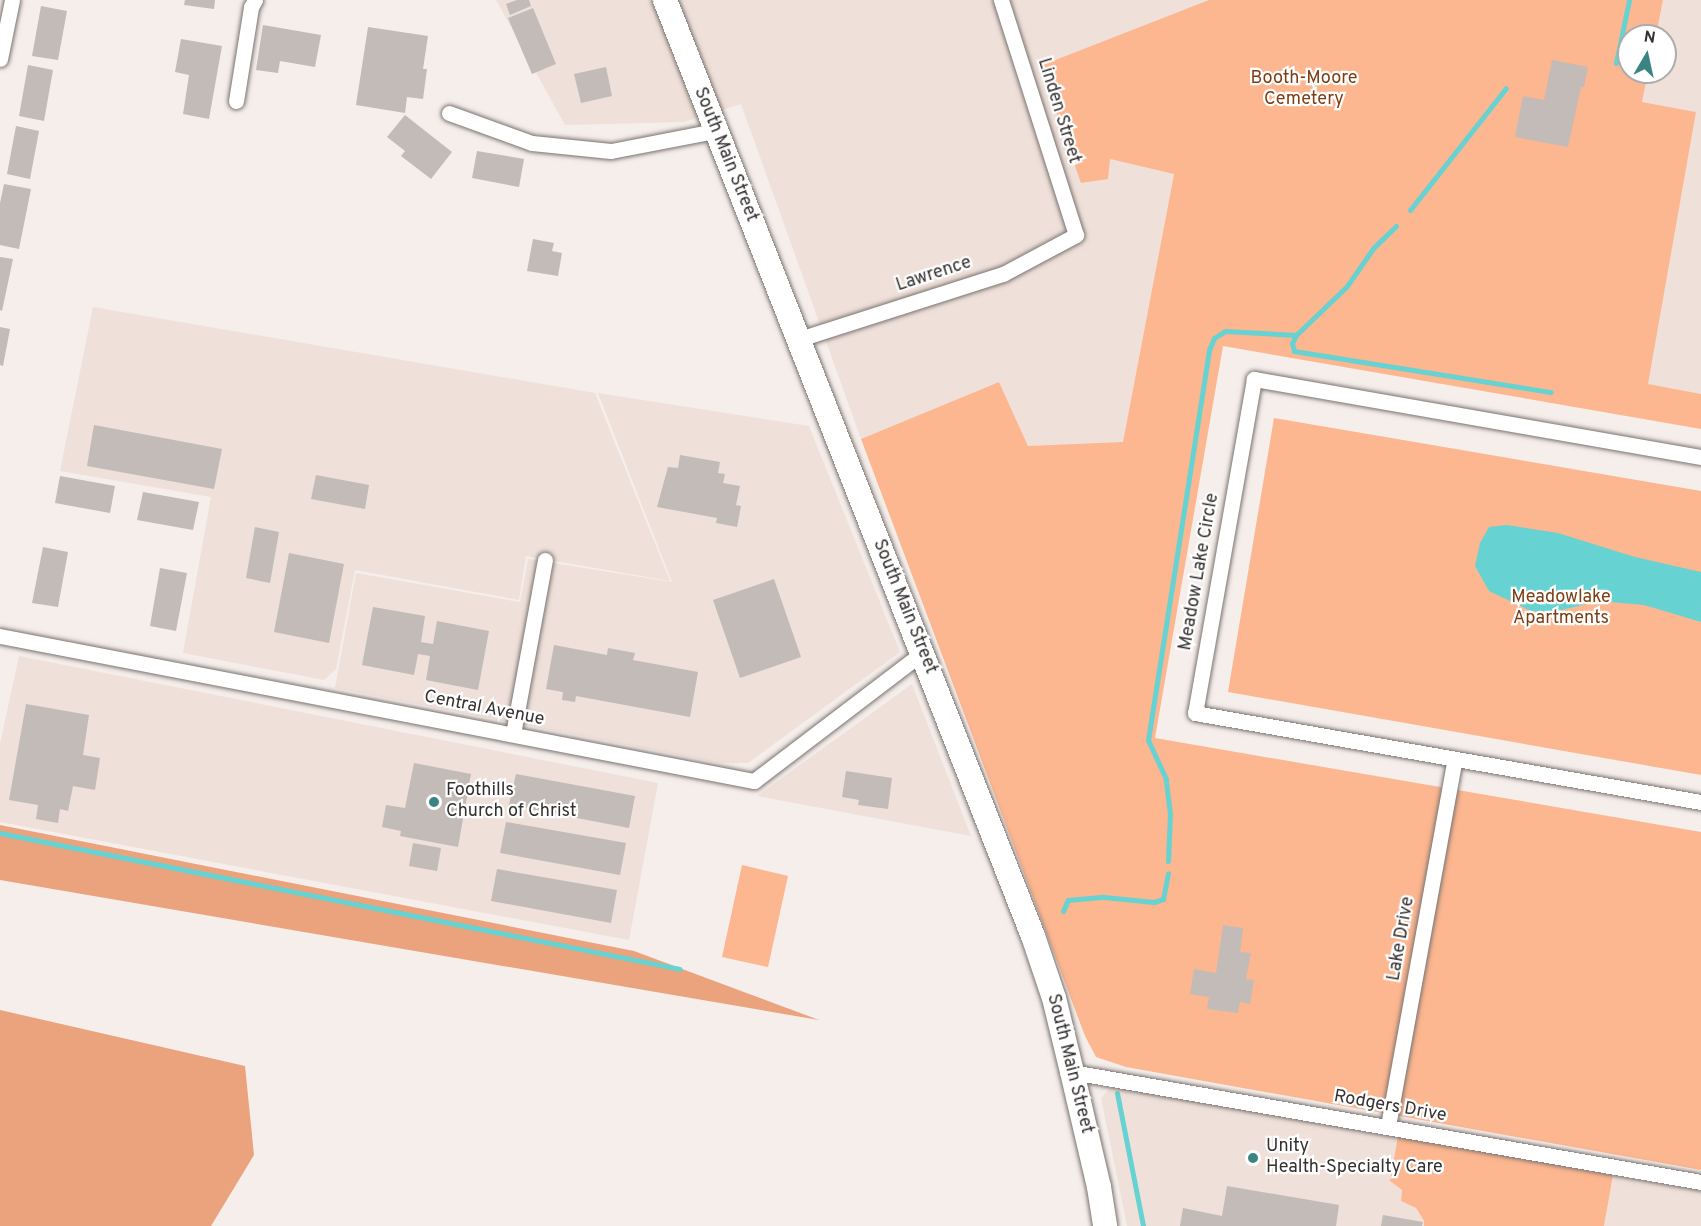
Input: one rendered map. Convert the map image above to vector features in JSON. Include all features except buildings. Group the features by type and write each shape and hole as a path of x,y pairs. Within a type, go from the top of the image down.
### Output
{"main road":[{"name":"South Main Street","path":"665,0 1033,936 1053,998 1072,1072 1099,1187 1105,1226"}],"street":[{"path":"0,59 12,0"},
{"path":"236,101 251,7 255,0"},
{"name":"Linden Street","path":"1001,0 1076,235"},
{"path":"449,113 532,143 610,151 715,131"},
{"name":"Lawrence","path":"799,339 1003,274 1076,235"},
{"name":"Meadow Lake Circle","path":"1701,457 1254,379 1195,713 1701,802"},
{"path":"513,734 545,560"},
{"name":"Central Avenue","path":"0,636 754,781 922,653"},
{"name":"Lake Drive","path":"1388,1126 1455,759"},
{"name":"Rodgers Drive","path":"1072,1072 1701,1182"}],"shaded area":[{"path":"496,0 1209,0 1041,66 1109,159 1174,173 1123,443 1028,446 999,382 861,439 741,104 684,122 565,125"},
{"path":"1663,0 1701,0 1701,394 1647,385 1696,112 1641,102 1645,84 1677,84 1677,24 1658,24"},
{"path":"93,307 595,393 670,581 526,556 519,600 355,570 336,669 324,680 183,653 211,497 60,471"},
{"path":"598,393 809,426 900,652 748,763 719,763 335,688 356,573 520,602 528,559 672,582"},
{"path":"19,656 658,783 629,940 0,822 0,744"},
{"path":"912,684 971,836 757,796"},
{"path":"0,825 634,951 819,1020 0,880"},
{"path":"0,1010 245,1066 254,1155 211,1226 0,1226"},
{"name":"Unity Health-Specialty Care","path":"1123,1086 1398,1136 1390,1181 1402,1190 1401,1201 1416,1208 1424,1221 1424,1226 1127,1226 1101,1098 1111,1087"},
{"path":"1613,1175 1701,1191 1701,1226 1604,1226"}],"green space":[{"name":"Booth-Moore Cemetery","path":"1209,0 1663,0 1658,24 1617,24 1617,84 1646,84 1642,102 1696,112 1648,384 1701,394 1701,429 1223,346 1155,738 1701,832 1701,1170 1126,1067 1096,1057 1085,1036 861,439 999,382 1028,446 1123,442 1174,174 1110,159 1108,179 1081,183 1040,66"},
{"name":"Meadowlake Apartments","path":"1274,418 1701,491 1701,775 1228,692"},
{"path":"742,865 788,876 768,967 722,957"},
{"path":"1398,1136 1613,1175 1604,1226 1424,1226 1424,1221 1416,1208 1401,1201 1402,1190 1390,1181"}],"water":[{"path":"1507,525 1558,533 1635,557 1701,572 1701,622 1644,605 1599,601 1553,612 1531,611 1489,591 1475,566 1480,543 1489,527"}],"waterway":[{"path":"1616,63 1629,0"},
{"path":"1410,210 1506,88"},
{"path":"1396,226 1374,247 1347,286 1296,335 1292,343 1294,351 1551,392"},
{"path":"1168,861 1170,814 1166,779 1148,740 1209,350 1214,338 1225,331 1296,335"},
{"path":"0,833 680,969"},
{"path":"1063,911 1068,900 1104,897 1154,902 1163,899 1168,873"},
{"path":"1117,1093 1143,1226"}],"place":[{"name":"Foothills Church of Christ","path":"434,802"},
{"name":"Unity Health-Specialty Care","path":"1253,1158"}]}
